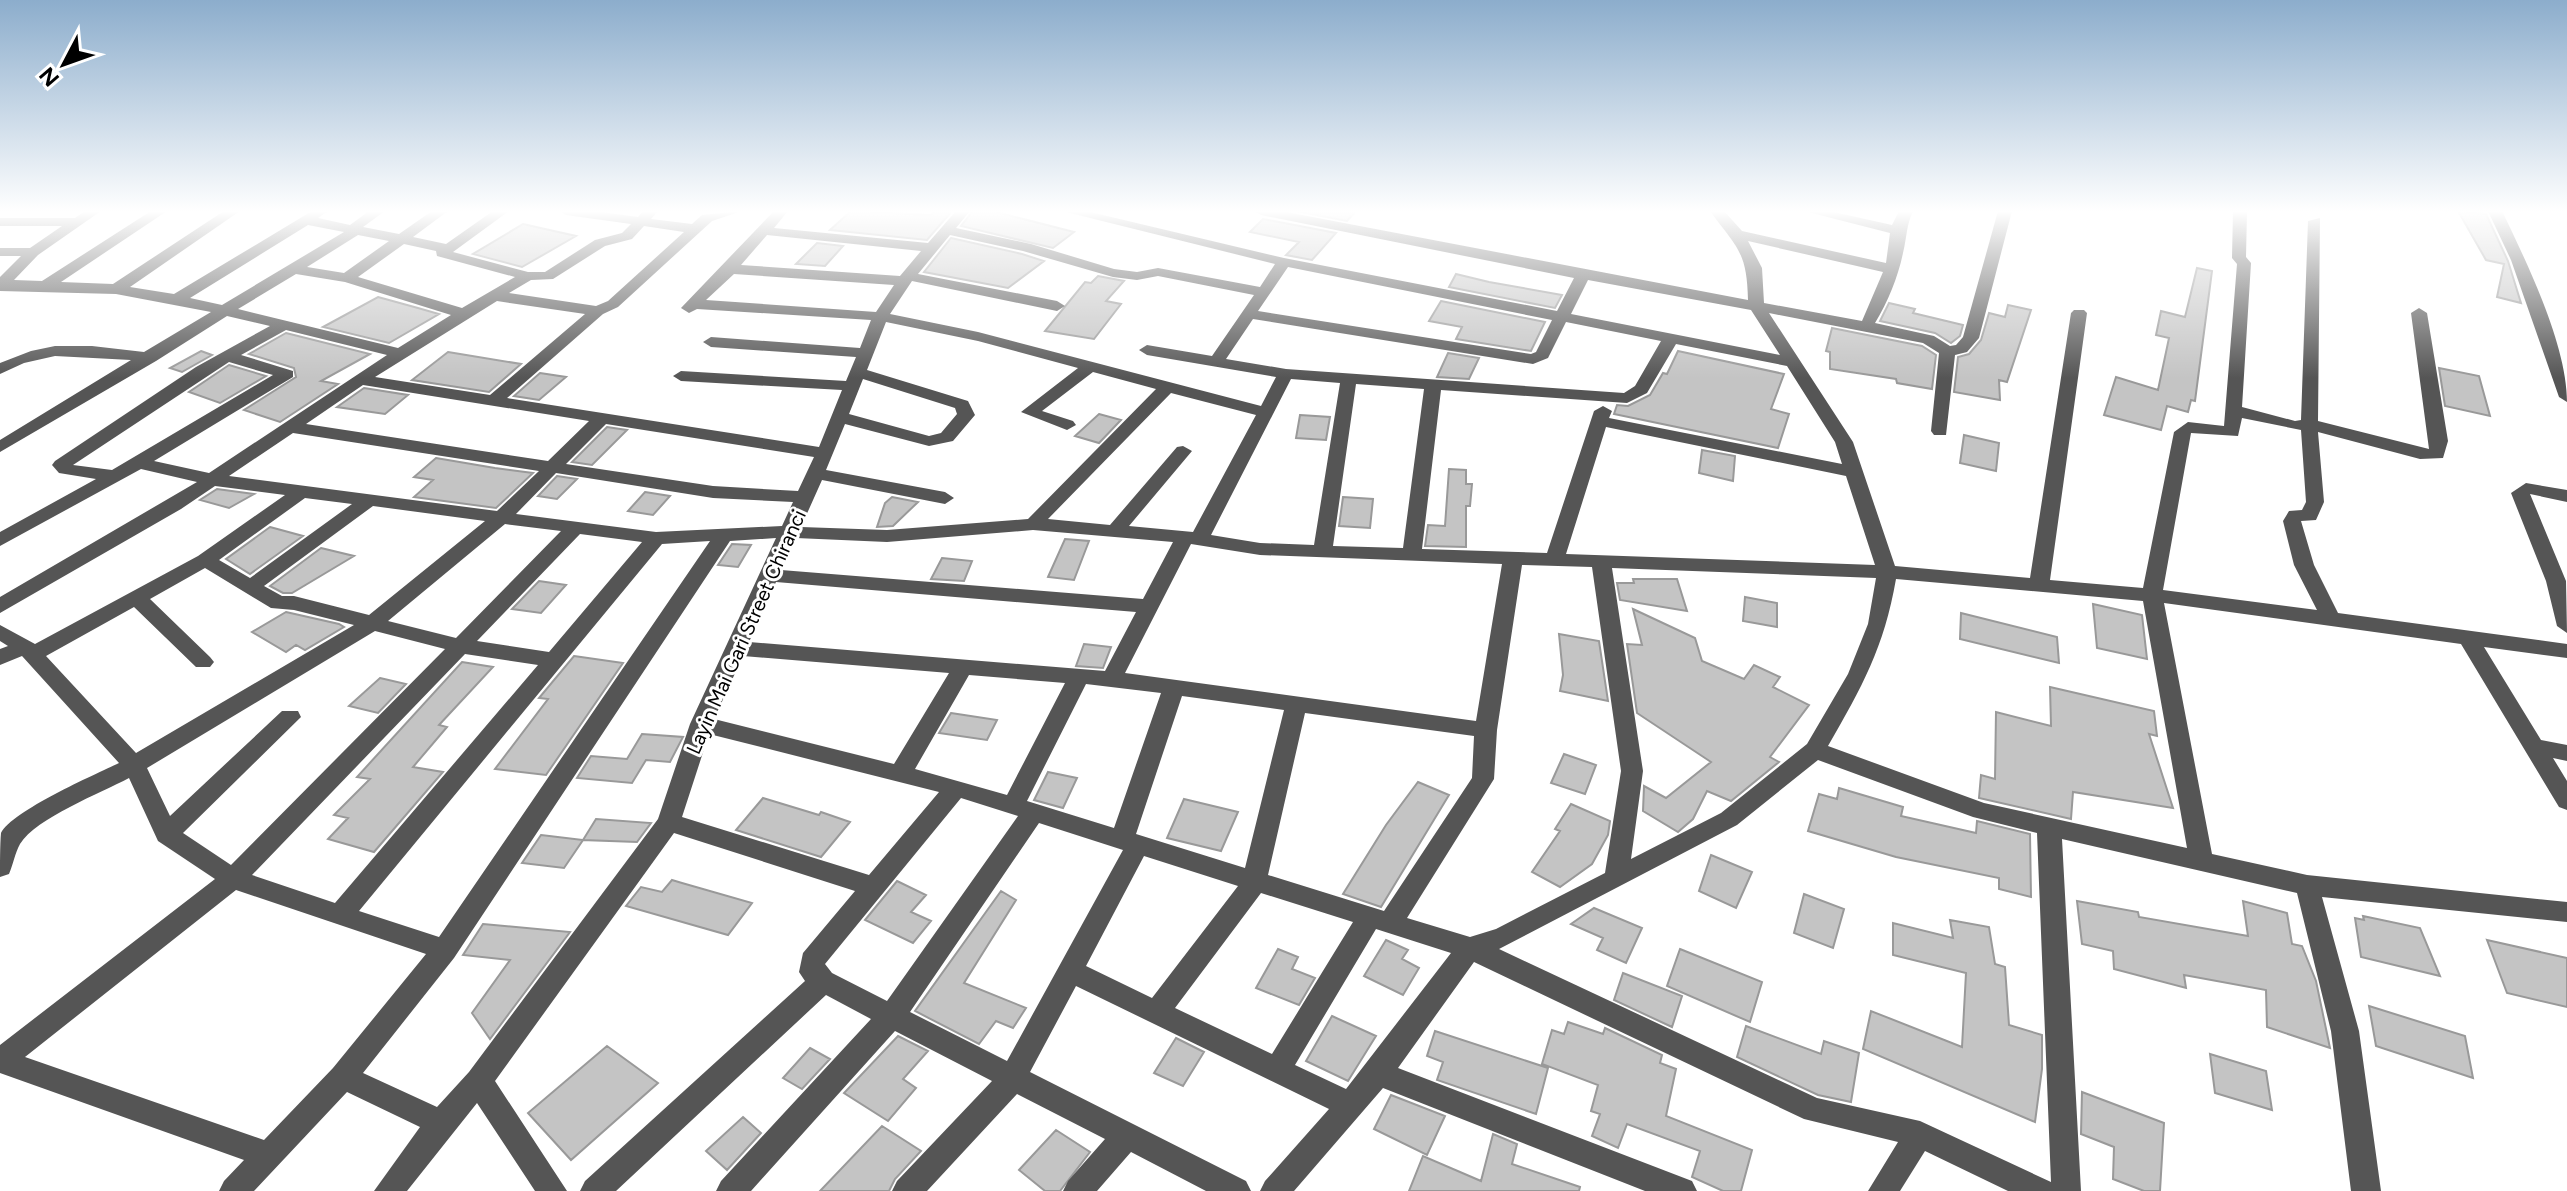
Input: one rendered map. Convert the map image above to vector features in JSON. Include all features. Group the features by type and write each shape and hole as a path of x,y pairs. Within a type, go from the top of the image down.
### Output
{"street":[{"path":"0,285 18,267"},
{"path":"45,286 75,267"},
{"path":"116,289 150,267"},
{"path":"177,299 230,267"},
{"path":"0,447 299,267"},
{"path":"347,278 364,267"},
{"path":"488,267 528,276 548,276 563,267"},
{"path":"493,401 598,311 613,304 654,267"},
{"path":"732,267 688,309 880,317 1021,347 1158,387 1266,412"},
{"name":"Layin Mai Gari Street Chiranci","path":"389,1191 441,1123 479,1081 669,822 701,724 816,474 880,317 916,267"},
{"path":"1092,267 1137,276 1158,272 1263,292"},
{"path":"1215,363 1281,267"},
{"path":"1309,267 1790,362"},
{"path":"1543,267 1866,326 1928,339 1947,351 1961,349 1971,338 1990,267"},
{"path":"1275,1191 1378,1073 1470,948 1504,937 1729,819 1815,750 1859,674 1878,624 1887,572 1844,442 1756,305 1754,267"},
{"path":"1866,326 1891,269 1880,267"},
{"path":"2201,858 2152,595 2183,432 2188,427 2198,426 2232,432 2236,411 2244,267"},
{"path":"2314,267 2309,424 2315,502 2309,516 2296,515 2292,521 2304,565 2332,621"},
{"path":"2518,267 2546,332 2567,397"},
{"path":"295,269 347,278 465,314"},
{"path":"730,269 906,278 1057,306"},
{"path":"1248,314 1519,359 1542,355 1583,275"},
{"path":"0,606 214,480 400,353 528,276"},
{"path":"0,285 116,289 177,299 400,353"},
{"path":"496,296 598,311"},
{"path":"2039,587 2079,313"},
{"path":"2236,411 2295,426 2309,424 2408,452 2437,454 2439,441 2419,313"},
{"path":"116,476 65,469 61,465 227,356 285,324"},
{"path":"2546,332 2567,336"},
{"path":"1147,350 1286,374 1627,398 1637,394 1670,340"},
{"path":"711,342 858,370 962,405 966,415 947,437 929,441 840,417"},
{"path":"0,369 25,356 59,348 150,358"},
{"path":"1940,431 1947,351"},
{"path":"0,540 116,476 287,374 227,356"},
{"path":"1033,524 1158,387 1179,357"},
{"path":"1067,425 1030,412 1089,367"},
{"path":"681,376 858,370"},
{"path":"1111,679 1150,606 1286,374"},
{"path":"1323,551 1349,378"},
{"path":"360,380 825,453"},
{"path":"1412,554 1433,385"},
{"path":"1555,559 1607,397"},
{"path":"0,867 8,842 39,815 134,765 370,625 501,518 602,418"},
{"path":"1601,421 1854,472"},
{"path":"291,427 713,492 805,497"},
{"path":"1115,531 1183,451"},
{"path":"138,463 214,480 656,538 789,532 887,536 1033,524 1192,538 1260,549 1887,572 2152,595 2567,651"},
{"path":"816,474 945,498"},
{"path":"2567,496 2526,488 2520,493 2562,582 2567,626"},
{"path":"0,658 29,650 205,560 301,492"},
{"path":"250,587 368,501"},
{"path":"0,1061 233,879 575,528"},
{"path":"234,1191 343,1077 445,950 725,534"},
{"path":"340,915 656,538"},
{"path":"1277,1070 1379,921 1483,779 1486,730 1513,557"},
{"path":"205,560 278,603 294,603 460,646 554,660"},
{"path":"1601,562 1632,771 1616,878"},
{"path":"770,575 1150,606"},
{"path":"136,597 203,662"},
{"path":"0,632 29,650 134,765 166,834 233,879 445,950"},
{"path":"2469,639 2567,801"},
{"path":"736,648 1111,679 1486,730"},
{"path":"900,774 963,667"},
{"path":"731,1191 893,1014 1024,809 1079,677"},
{"path":"907,1191 1012,1079 1070,971 1130,842 1174,688"},
{"path":"1157,1012 1254,884 1296,704"},
{"path":"166,834 290,717"},
{"path":"701,724 956,788 1254,884 1470,948 1814,1110 1920,1134 2040,1191"},
{"path":"2537,747 2567,753"},
{"path":"1815,750 1981,811 2201,858 2307,885 2567,912"},
{"path":"956,788 812,961 812,972 823,981 893,1014 1012,1079 1236,1191"},
{"path":"669,822 874,887"},
{"path":"2049,825 2066,1191"},
{"path":"2307,885 2345,1031 2366,1191"},
{"path":"1070,971 1350,1105"},
{"path":"595,1191 823,981"},
{"path":"0,1061 268,1155"},
{"path":"1378,1073 1682,1191"},
{"path":"343,1077 441,1123"},
{"path":"479,1081 552,1191"},
{"path":"1883,1191 1920,1134"},
{"path":"1078,1191 1127,1135"}],"building":[{"path":"928,267 1037,267 1008,288 924,272"},
{"path":"2503,267 2510,267 2521,303 2497,297"},
{"path":"2197,268 2212,271 2195,401 2191,400 2188,412 2167,406 2161,430 2104,415 2116,377 2158,390 2169,338 2156,335 2161,311 2185,317"},
{"path":"1456,274 1562,295 1555,308 1449,287"},
{"path":"1098,276 1124,281 1106,301 1121,304 1094,339 1045,331 1085,282 1091,283"},
{"path":"378,297 439,314 389,343 323,327"},
{"path":"1441,301 1545,322 1531,351 1456,339 1462,327 1429,321"},
{"path":"1889,303 1915,309 1913,313 1963,325 1960,336 1951,343 1935,333 1880,321"},
{"path":"2008,305 2031,310 2007,382 1999,380 2000,400 1954,392 1958,357 1969,354 1981,340 1989,313 2005,317"},
{"path":"1832,328 1922,346 1936,355 1932,389 1897,383 1896,379 1830,369 1830,352 1826,351"},
{"path":"286,333 370,354 321,381 338,384 280,422 244,410 296,377 294,368 249,354"},
{"path":"201,351 212,355 182,372 170,368"},
{"path":"1678,351 1784,374 1771,409 1789,414 1778,448 1614,414 1617,405 1628,406 1650,395 1663,373 1667,374"},
{"path":"448,352 521,364 489,392 412,380"},
{"path":"1448,353 1479,358 1469,379 1437,377"},
{"path":"229,365 266,376 220,403 189,392"},
{"path":"2439,368 2479,376 2490,416 2445,406"},
{"path":"540,373 566,377 539,400 514,396"},
{"path":"364,388 408,395 385,414 337,407"},
{"path":"1099,414 1121,420 1099,443 1075,436"},
{"path":"1300,415 1330,417 1326,440 1296,438"},
{"path":"607,427 627,430 592,465 572,462"},
{"path":"1964,435 1999,443 1996,471 1960,463"},
{"path":"1702,450 1735,456 1733,481 1699,473"},
{"path":"436,458 533,473 496,508 414,497 433,480 414,477"},
{"path":"1449,469 1466,470 1466,484 1472,484 1470,506 1466,506 1466,547 1425,546 1428,525 1445,526"},
{"path":"557,476 577,479 557,499 538,496"},
{"path":"217,489 254,494 229,508 200,500"},
{"path":"645,492 670,496 653,515 628,511"},
{"path":"892,497 918,502 893,526 877,527 885,503"},
{"path":"1343,497 1373,499 1370,528 1339,526"},
{"path":"270,527 303,536 250,574 226,559"},
{"path":"1065,539 1089,541 1074,580 1048,577"},
{"path":"732,544 751,545 738,567 718,565"},
{"path":"321,548 354,556 292,593 283,593 270,586"},
{"path":"942,558 972,561 964,581 931,579"},
{"path":"1633,579 1677,579 1687,611 1620,600 1617,583 1634,583"},
{"path":"539,581 566,585 541,613 512,609"},
{"path":"1745,597 1777,603 1777,627 1743,621"},
{"path":"2093,604 2142,615 2147,659 2097,648"},
{"path":"1633,609 1695,638 1702,661 1744,679 1754,665 1780,677 1773,687 1809,705 1770,757 1779,762 1731,801 1707,791 1693,819 1678,832 1643,811 1644,786 1666,798 1711,762 1637,713 1627,644 1642,645"},
{"path":"286,612 344,627 305,650 296,645 286,652 252,632"},
{"path":"1961,613 2057,637 2059,663 1960,639"},
{"path":"1559,634 1599,641 1608,701 1560,691 1563,675"},
{"path":"1084,644 1111,647 1103,668 1076,666"},
{"path":"574,656 623,663 546,775 495,769 548,699 539,698"},
{"path":"462,662 493,667 439,725 447,727 413,767 443,772 374,852 328,839 348,818 334,815 370,779 357,777"},
{"path":"380,678 406,684 378,713 349,706"},
{"path":"2050,687 2154,711 2157,736 2149,734 2173,808 2073,792 2071,819 1979,798 1981,775 1995,779 1996,712 2051,726"},
{"path":"951,713 997,720 987,740 939,733"},
{"path":"642,734 683,737 670,762 646,760 632,783 577,778 591,756 627,759"},
{"path":"1564,754 1596,765 1585,794 1551,783"},
{"path":"1048,772 1077,778 1063,808 1034,800"},
{"path":"1418,782 1449,795 1381,907 1343,894 1386,825"},
{"path":"1839,788 1903,807 1901,816 1976,833 1977,821 2030,834 2031,897 1999,889 1999,878 1896,857 1808,831 1819,794 1837,799"},
{"path":"763,798 850,822 821,857 736,830"},
{"path":"1184,799 1238,812 1221,851 1167,838"},
{"path":"1571,804 1610,821 1608,835 1592,864 1560,887 1532,872 1560,831 1555,829"},
{"path":"596,819 651,823 637,842 583,840"},
{"path":"541,835 583,840 564,868 522,863"},
{"path":"1711,855 1752,872 1736,908 1699,891"},
{"path":"672,880 752,903 728,935 626,906 641,887 662,892"},
{"path":"897,881 926,895 911,912 931,921 913,943 865,920"},
{"path":"1001,891 1016,900 964,983 1026,1008 1013,1028 996,1021 979,1044 915,1011"},
{"path":"1804,894 1844,909 1833,948 1794,933"},
{"path":"2077,901 2138,912 2139,917 2248,936 2243,901 2287,913 2292,944 2302,946 2316,981 2330,1048 2267,1027 2266,990 2184,975 2186,988 2114,969 2113,951 2082,944"},
{"path":"1594,908 1642,928 1626,963 1597,950 1603,938 1571,924"},
{"path":"2363,916 2420,928 2440,976 2361,957 2355,918 2364,920"},
{"path":"1950,920 1989,927 1995,964 2005,967 2009,1025 2042,1035 2042,1069 2035,1122 1863,1049 1871,1011 1962,1047 1966,973 1893,955 1893,923 1953,938"},
{"path":"483,924 570,932 490,1039 472,1013 510,960 463,955"},
{"path":"1386,940 1408,950 1402,959 1419,968 1403,995 1364,976"},
{"path":"2487,940 2567,958 2567,1007 2507,993"},
{"path":"1278,949 1298,957 1292,969 1315,978 1299,1005 1256,988"},
{"path":"1680,949 1762,982 1750,1022 1667,986"},
{"path":"1623,973 1682,996 1672,1027 1614,1000"},
{"path":"2369,1006 2465,1036 2473,1078 2376,1046"},
{"path":"1332,1016 1376,1036 1348,1081 1306,1061"},
{"path":"1568,1022 1603,1034 1605,1028 1662,1055 1660,1063 1676,1069 1666,1116 1752,1150 1741,1191 1723,1191 1692,1177 1700,1151 1627,1124 1618,1148 1592,1136 1600,1114 1591,1111 1598,1085 1542,1064 1552,1030 1564,1034"},
{"path":"1746,1026 1821,1054 1824,1041 1859,1053 1851,1102 1818,1095 1737,1057"},
{"path":"1435,1031 1548,1068 1536,1114 1437,1080 1443,1062 1427,1056"},
{"path":"898,1036 928,1051 903,1079 916,1088 888,1121 844,1093"},
{"path":"1176,1038 1204,1052 1183,1086 1154,1073"},
{"path":"607,1046 658,1083 571,1160 528,1113"},
{"path":"810,1048 830,1059 802,1089 783,1078"},
{"path":"2210,1054 2266,1071 2272,1110 2215,1093"},
{"path":"2082,1092 2164,1123 2160,1191 2144,1191 2113,1179 2114,1147 2081,1134"},
{"path":"1391,1095 1445,1116 1427,1155 1374,1129"},
{"path":"743,1117 761,1133 727,1170 706,1151"},
{"path":"882,1126 921,1151 895,1179 889,1191 820,1191"},
{"path":"1056,1130 1090,1152 1060,1191 1045,1191 1019,1170"},
{"path":"1493,1134 1517,1144 1512,1164 1580,1187 1579,1191 1409,1191 1423,1156 1481,1181"}]}
